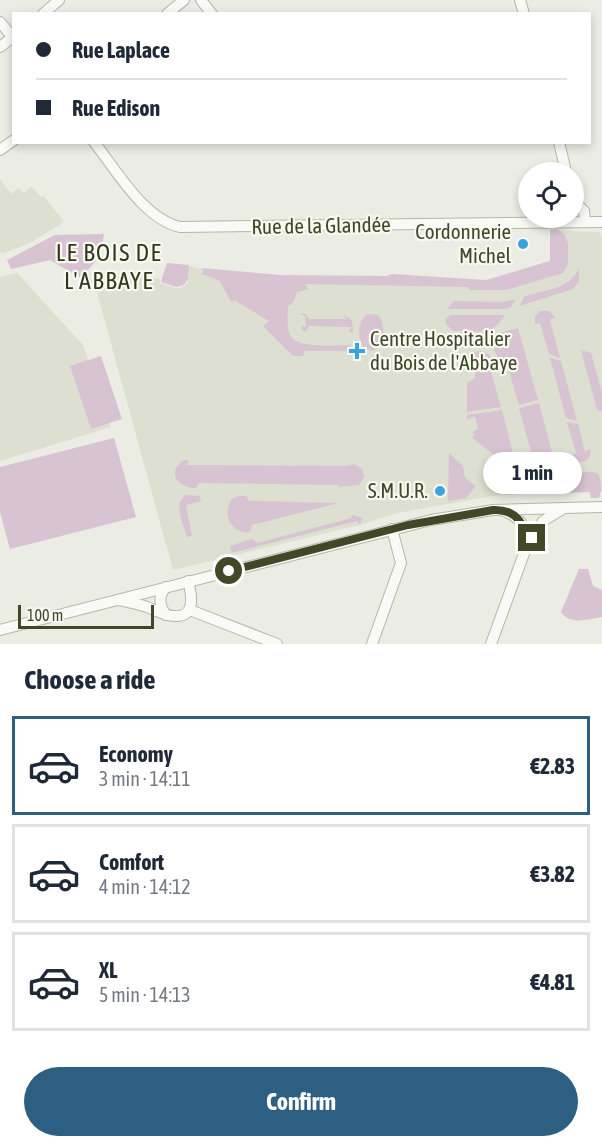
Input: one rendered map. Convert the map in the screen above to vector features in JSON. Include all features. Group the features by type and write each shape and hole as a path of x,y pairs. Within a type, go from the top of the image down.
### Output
{"street":[{"path":"45,12 59,0"},
{"path":"169,12 184,0"},
{"path":"201,0 210,12"},
{"path":"0,22 12,36"},
{"name":"Rue de la Glandée","path":"96,144 148,211 162,221 180,227 518,221"},
{"path":"559,144 564,162"},
{"path":"584,211 585,221"},
{"name":"Rue de la Glandée","path":"585,221 602,222"},
{"path":"0,630 392,529 458,515 499,510 602,507"},
{"path":"491,644 531,533 529,520 536,508"},
{"path":"531,533 548,517 568,508"},
{"path":"499,510 520,519 531,533"},
{"path":"372,644 401,563 392,529"},
{"path":"117,600 148,607 166,615 180,616 189,610 193,601 188,581"},
{"path":"166,587 161,594 160,603 166,615"},
{"path":"189,610 277,644"}],"shaded area":[{"path":"0,179 11,194 18,188 24,193 31,186 41,197 43,195 64,222 30,243 2,254 0,252"},
{"path":"557,229 565,235 568,243 568,264 563,273 506,290 470,290 468,287 305,284 308,289 297,292 293,303 288,306 290,335 300,342 317,345 350,345 348,340 351,345 345,351 304,351 303,356 293,356 263,326 269,321 234,300 232,303 219,280 201,274 204,271 201,268 281,275 387,276 392,274 486,280 550,261 550,230"},
{"name":"Centre Hospitalier du Bois de l'Abbaye","path":"551,230 600,232 602,239 602,492 498,495 397,513 363,524 173,570 92,274 160,279 160,283 178,289 188,282 189,266 281,276 487,281 551,262"},
{"path":"104,234 102,247 92,251 96,261 88,270 93,285 50,260 11,269 7,260 55,235"},
{"path":"167,263 189,265 188,279 184,285 176,287 161,282"},
{"path":"579,268 579,281 573,289 519,306 525,296 563,285 575,275"},
{"path":"17,273 83,345 111,427 0,461 0,277"},
{"path":"516,299 510,308 447,309 454,301 502,302"},
{"path":"540,311 549,311 556,318 550,320 560,358 549,354 540,323 535,324 535,316"},
{"path":"300,313 306,314 309,319 346,319 343,314 352,320 353,333 349,332 351,327 309,326 306,332 303,331 301,326 306,327 305,316"},
{"path":"368,314 378,315 383,330 382,346 372,351 364,348 359,334 362,320"},
{"path":"450,315 505,315 495,327 476,332 453,331 446,324 446,319"},
{"path":"518,328 538,400 519,405 507,365 501,362 494,350 500,342 496,334"},
{"path":"581,350 591,353 602,393 602,411 597,410"},
{"path":"482,351 493,359 495,364 490,368 501,407 467,412 467,383 475,378 475,364 467,369 468,357 473,352"},
{"path":"101,356 122,419 91,429 70,366"},
{"path":"550,358 561,361 577,421 566,418"},
{"path":"539,403 554,460 560,459 572,472 597,473 601,485 599,498 591,498 590,492 536,493 531,475 538,476 519,408"},
{"path":"502,410 516,465 522,461 530,493 521,493 514,470 472,438 473,432 478,429 475,416 467,420 467,415"},
{"path":"567,422 578,424 585,451 591,449 590,457 584,462 576,462 571,457 576,453"},
{"path":"114,438 136,517 10,549 0,512 0,467"},
{"path":"449,453 463,466 465,478 476,486 466,498 448,501"},
{"path":"184,460 189,460 187,465 349,466 354,464 362,469 364,477 359,485 338,487 339,485 199,483 196,488 184,485 176,478 176,469"},
{"path":"186,495 200,496 201,501 186,505 192,536 187,537 179,509"},
{"path":"246,496 249,501 338,503 252,525 250,532 243,532 233,526 228,516 232,499"},
{"path":"351,516 362,518 360,525 357,521 232,553 230,546 252,539 257,543 352,518"},
{"path":"579,569 588,569 593,586 602,590 602,617 574,620 561,612"}],"place":[{"name":"Cordonnerie Michel","path":"523,244"},
{"name":"Centre Hospitalier du Bois de l'Abbaye","path":"357,351"},
{"name":"S.M.U.R.","path":"440,491"}],"district":[{"name":"LE BOIS DE L'ABBAYE","path":"109,267"}],"route":[{"path":"229,571 408,525 493,510 499,510 520,519 527,533 526,548 532,538"}]}
